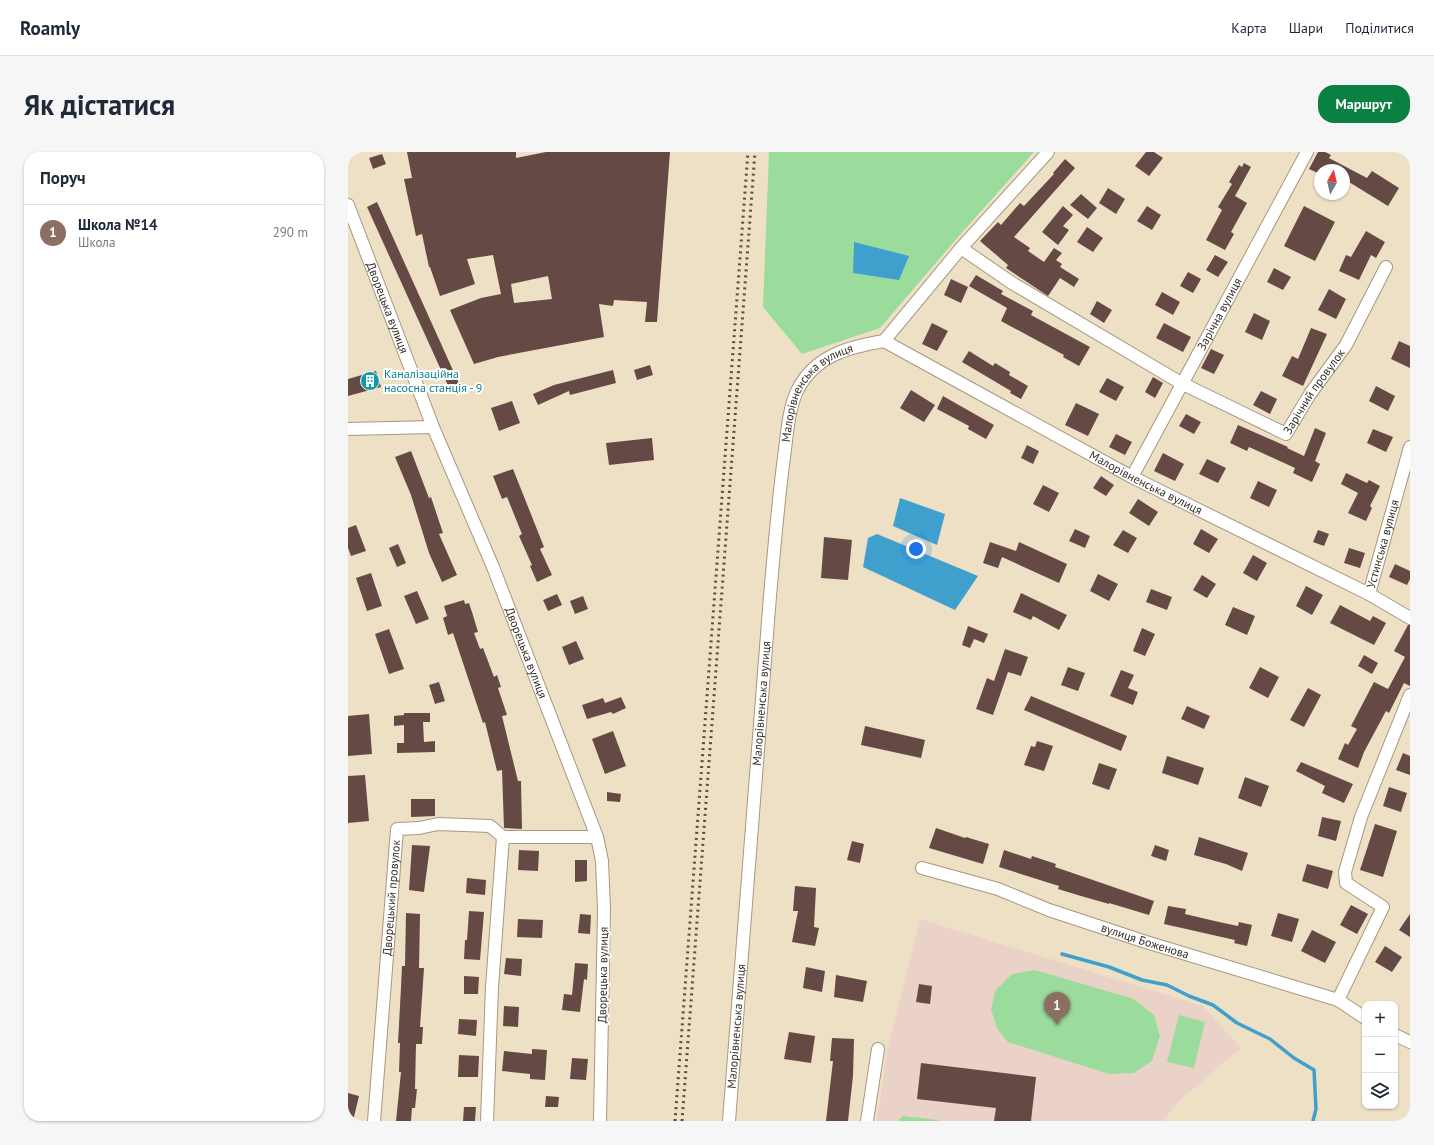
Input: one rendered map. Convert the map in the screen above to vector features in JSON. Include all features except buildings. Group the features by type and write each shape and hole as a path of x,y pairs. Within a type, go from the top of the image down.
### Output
{"street":[{"path":"884,341 961,248 1048,152"},
{"name":"Зарічна вулиця","path":"1132,477 1181,383 1307,152"},
{"name":"Дворецька вулиця","path":"348,205 432,427 493,567 596,837 602,861 604,909 600,1121"},
{"path":"961,248 1012,283 1181,383"},
{"name":"Зарічний провулок","path":"1181,383 1286,434 1310,394 1346,345 1386,267"},
{"name":"Малорівненська вулиця","path":"729,1121 771,590 781,482 791,410 797,393 806,376 820,362 836,352 856,346 884,341 1132,477 1369,594 1410,618"},
{"path":"348,429 432,427"},
{"name":"Устинська вулиця","path":"1369,594 1410,447"},
{"path":"1338,1000 1383,908 1346,883 1345,872 1361,817 1410,695"},
{"name":"Дворецький провулок","path":"374,1121 398,830 438,824 490,826 503,837"},
{"path":"487,1121 492,987 503,837 596,837"},
{"name":"вулиця Боженова","path":"922,868 998,889 1049,910 1146,942 1338,1000 1362,1016"},
{"path":"1398,1036 1410,1042"},
{"path":"867,1121 878,1049"}],"shaded area":[{"path":"920,919 1203,1006 1241,1048 1181,1099 1162,1121 877,1121 888,1046"}],"green space":[{"path":"769,152 1034,152 958,237 880,328 802,354 763,307"},
{"path":"1035,970 1134,999 1154,1015 1160,1036 1152,1061 1134,1073 1109,1074 1008,1042 998,1030 991,1010 995,991 1012,974"},
{"path":"1179,1015 1205,1022 1194,1068 1167,1062"},
{"path":"903,1116 938,1120 938,1121 898,1121"}],"water":[{"path":"854,242 909,256 899,280 853,273"},
{"path":"900,498 945,514 937,545 893,526"},
{"path":"877,534 978,576 955,610 863,567 868,538"}],"waterway":[{"path":"1062,954 1109,967 1142,980 1167,985 1189,996 1213,1005 1237,1023 1270,1039 1294,1058 1314,1070 1316,1109 1313,1121"}],"railway":[{"path":"675,1121 748,152"},
{"path":"682,1121 755,152"}],"place":[{"name":"Каналізаційна насосна станція - 9","path":"370,381"},
{"name":"Школа №14","path":"1057,1025"}]}
